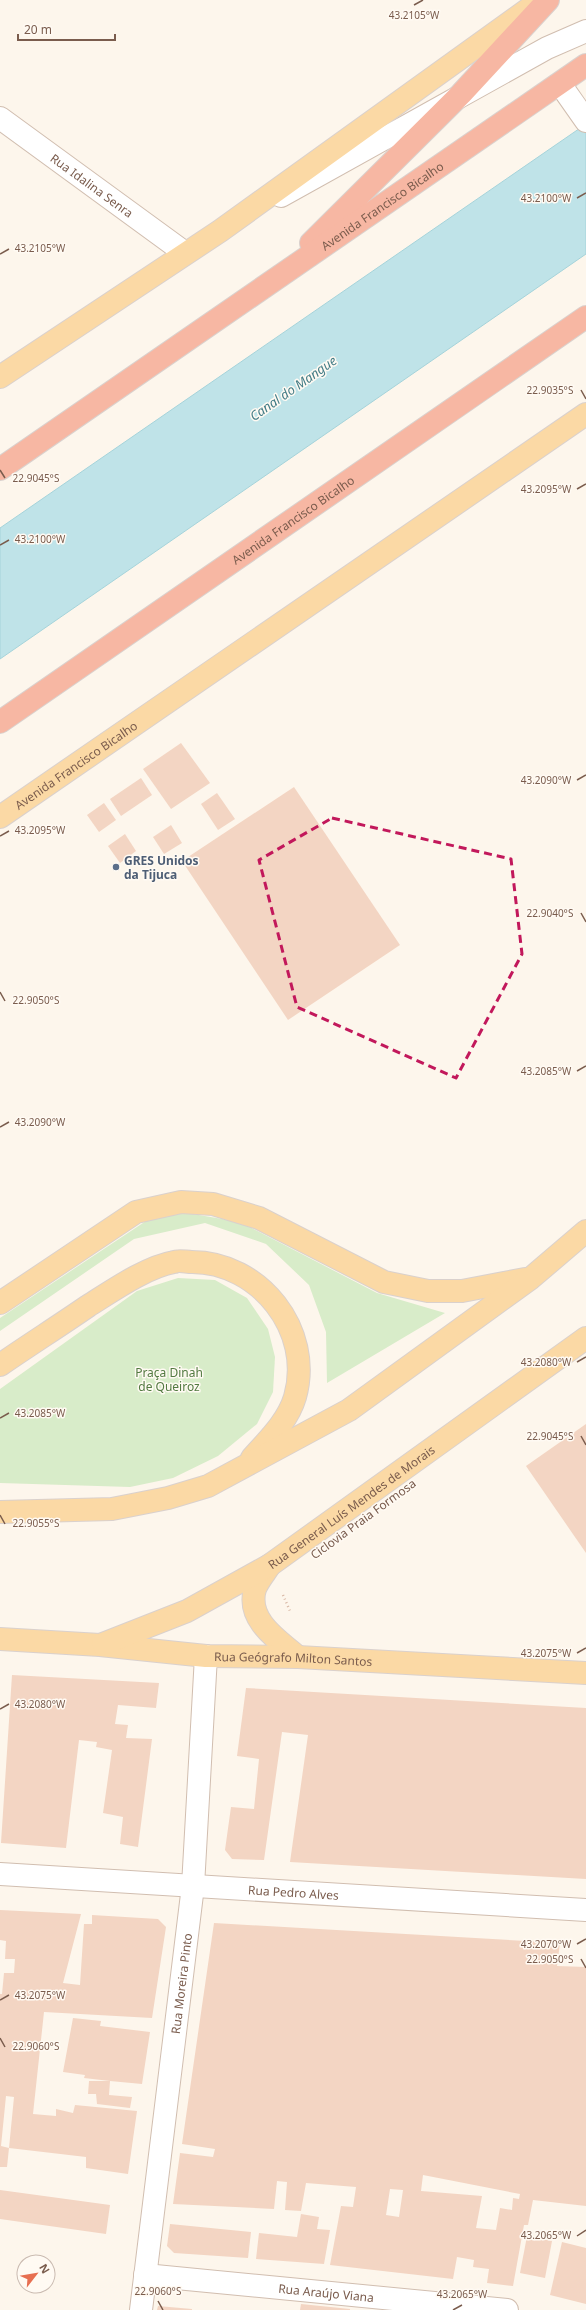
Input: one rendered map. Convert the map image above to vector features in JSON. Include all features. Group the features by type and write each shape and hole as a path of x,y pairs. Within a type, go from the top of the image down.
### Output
{"highway":[{"path":"269,284 461,94 548,0"},
{"name":"Avenida Francisco Bicalho","path":"0,469 586,65"},
{"name":"Avenida Francisco Bicalho","path":"0,722 586,317"}],"main road":[{"path":"0,377 185,253 220,232 541,0"},
{"name":"Avenida Francisco Bicalho","path":"0,817 586,414"},
{"path":"0,1303 136,1212 181,1202 213,1204 259,1218 384,1282 428,1291 462,1292 530,1278"},
{"path":"0,1512 112,1509 168,1498 208,1486 296,1441 349,1410 530,1278 586,1231"},
{"path":"0,1364 130,1279 174,1262 209,1262 236,1270 259,1285 276,1306 289,1326 297,1346 300,1370 295,1398 281,1425 246,1466"},
{"name":"Rua General Luís Mendes de Morais","path":"100,1645 187,1611 270,1565 586,1338"},
{"path":"270,1565 256,1588 253,1600 256,1615 268,1632 298,1658"},
{"name":"Rua Geógrafo Milton Santos","path":"0,1639 100,1645 206,1656 298,1658 586,1673"}],"street":[{"path":"220,232 461,94 546,48 586,31"},
{"path":"560,84 585,120"},
{"name":"Rua Idalina Senra","path":"0,118 185,253"},
{"name":"Rua Moreira Pinto","path":"141,2310 193,1886 206,1656"},
{"name":"Rua Pedro Alves","path":"0,1874 586,1910"},
{"name":"Rua Araújo Viana","path":"146,2275 507,2310"}],"path":[{"path":"288,1589 282,1594 291,1613"}],"highlighted area":[{"path":"332,818 511,859 522,954 456,1078 297,1007 259,860"}],"green space":[{"path":"187,1213 240,1222 377,1293 445,1313 327,1383 326,1332 309,1285 266,1244 205,1223 134,1239 0,1331 0,1318 149,1219"},
{"name":"Praça Dinah de Queiroz","path":"178,1278 215,1280 247,1298 268,1329 275,1357 273,1392 257,1424 218,1456 173,1478 130,1487 0,1483 0,1389 137,1291"}],"water":[{"name":"Canal do Mangue","path":"586,124 586,254 0,659 0,528"}],"building":[{"path":"181,743 210,783 171,809 143,769"},
{"path":"141,778 152,795 121,816 110,799"},
{"path":"294,787 400,945 288,1020 182,861"},
{"path":"217,793 235,819 218,830 201,804"},
{"path":"104,803 116,820 99,832 87,815"},
{"path":"171,825 182,843 164,854 153,837"},
{"path":"125,834 136,851 120,863 108,846"},
{"path":"586,1424 586,1553 526,1466"},
{"path":"12,1675 159,1683 156,1708 118,1705 115,1724 128,1725 126,1738 152,1739 138,1847 120,1844 123,1817 103,1813 112,1750 96,1747 97,1742 79,1740 66,1848 1,1843"},
{"path":"246,1688 586,1708 586,1879 290,1862 308,1735 282,1732 264,1860 232,1859 225,1850 231,1807 254,1809 259,1759 237,1756"},
{"path":"0,1910 81,1914 63,1983 80,1985 84,1924 92,1924 92,1915 158,1919 166,1927 152,2018 44,2012 33,2114 56,2116 56,2109 73,2113 75,2105 137,2111 128,2174 86,2168 86,2157 9,2148 7,2167 0,2167 0,1994 2,1994 4,1973 14,1973 15,1959 5,1959 6,1941 0,1940","holes":["6,2096 14,2097 9,2148 1,2146"]},
{"path":"214,1923 560,1943 557,1966 586,1967 586,2206 533,2200 528,2225 524,2225 513,2286 487,2283 489,2269 473,2267 474,2260 457,2257 453,2279 330,2265 341,2206 353,2207 356,2187 306,2183 301,2211 285,2210 287,2182 277,2181 274,2209 173,2204 180,2153 213,2157 215,2149 182,2144","holes":["423,2175 520,2194 519,2199 513,2198 512,2210 500,2208 496,2230 476,2228 482,2196 421,2191","390,2189 403,2190 399,2217 386,2215"]},
{"path":"73,2018 101,2021 100,2026 150,2032 142,2084 84,2078 85,2075 63,2072"},
{"path":"89,2081 110,2081 109,2095 132,2097 130,2108 97,2104 96,2094 88,2094"},
{"path":"0,2190 110,2205 106,2234 0,2219"},
{"path":"301,2214 319,2217 317,2229 330,2230 324,2264 256,2259 259,2233 297,2237"},
{"path":"170,2224 251,2232 248,2258 174,2253 167,2246"},
{"path":"527,2236 552,2241 545,2278 520,2273"},
{"path":"562,2242 586,2248 586,2304 550,2295"},
{"path":"301,2304 350,2309 350,2310 300,2310"},
{"path":"158,2306 192,2309 192,2310 157,2310"}],"place":[{"name":"GRES Unidos da Tijuca","path":"116,867"}]}
